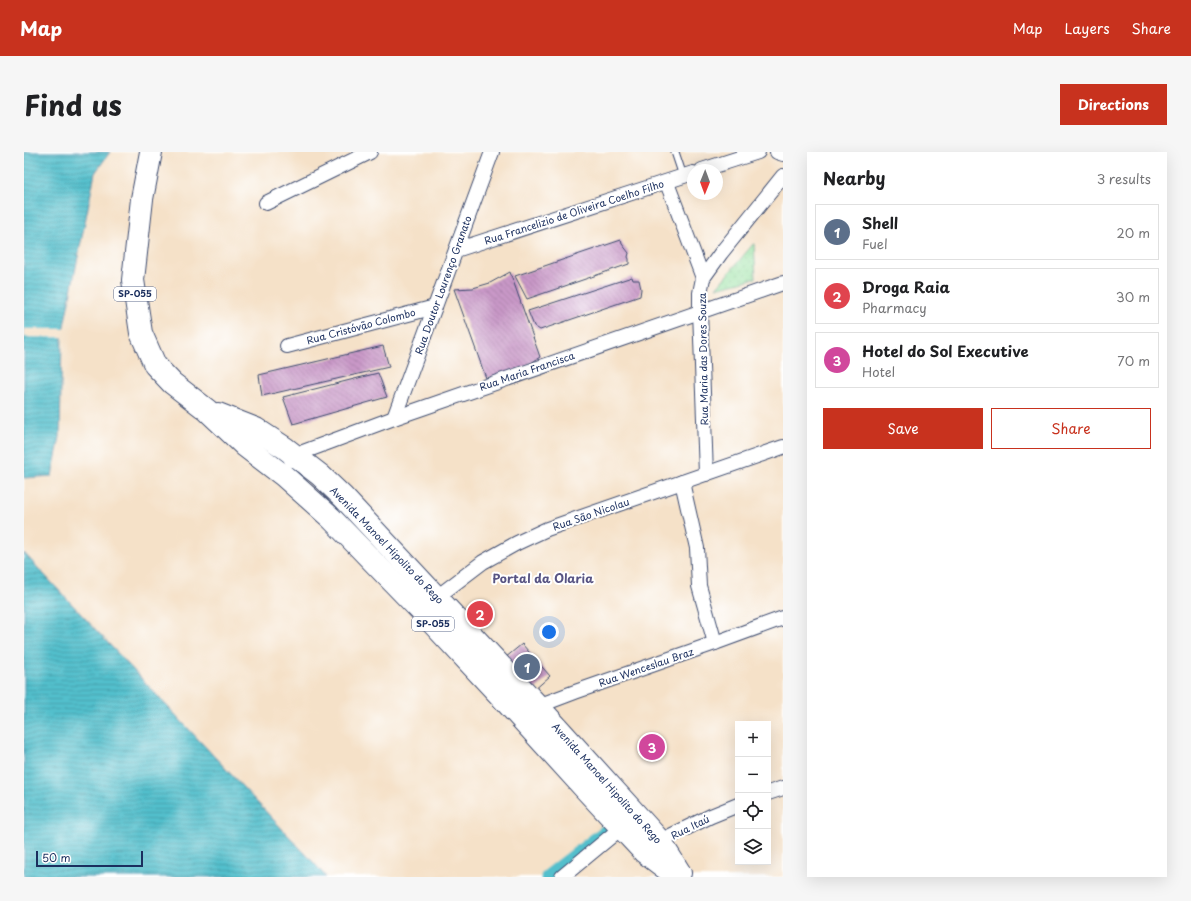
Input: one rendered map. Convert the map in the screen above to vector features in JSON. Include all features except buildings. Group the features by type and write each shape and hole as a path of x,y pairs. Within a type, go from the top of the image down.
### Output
{"main road":[{"name":"Avenida Manoel Hipolito do Rego","path":"151,152 142,199 133,280 140,333 155,365 172,383 208,410 245,446 284,476 331,518 507,703 621,828 652,847 682,877"},
{"name":"Avenida Manoel Hipolito do Rego","path":"208,410 256,428 295,455 320,475 343,497 538,706 677,877"}],"street":[{"path":"266,203 370,152"},
{"name":"Rua Doutor Lourenço Granato","path":"394,418 492,152"},
{"path":"721,164 758,152"},
{"path":"777,152 783,154"},
{"name":"Rua Francelizio de Oliveira Coelho Filho","path":"456,250 687,175"},
{"name":"Rua Maria das Dores Souza","path":"706,474 700,311 700,292 703,278 721,253 783,176"},
{"path":"666,182 703,278"},
{"name":"Rua Maria Francisca","path":"295,455 394,418 783,283"},
{"name":"Rua Cristóvão Colombo","path":"287,346 435,307"},
{"name":"Rua São Nicolau","path":"437,597 483,562 517,543 547,529 783,448"},
{"path":"284,476 287,465 295,455"},
{"path":"682,482 697,548 699,586 715,644"},
{"path":"432,623 437,597"},
{"name":"Rua Wenceslau Braz","path":"507,703 523,708 538,706 715,644 783,618"},
{"path":"771,792 783,788"},
{"name":"Rua Itaú","path":"652,847 711,816 735,806"},
{"path":"562,877 621,828"}],"lane":[{"path":"675,152 687,173"}],"green space":[{"path":"754,243 756,278 716,288"}],"water":[{"path":"24,152 110,152 95,173 62,336 60,437 52,476 24,478"},
{"path":"24,553 314,863 326,877 24,877"}],"pier":[{"path":"24,329 65,329 64,337 24,337"}],"waterway":[{"path":"548,877 607,831"}],"place":[{"name":"Droga Raia","path":"480,614"},
{"name":"Shell","path":"527,667"},
{"name":"Hotel do Sol Executive","path":"652,747"}],"district":[{"name":"Portal da Olaria","path":"543,579"}]}
